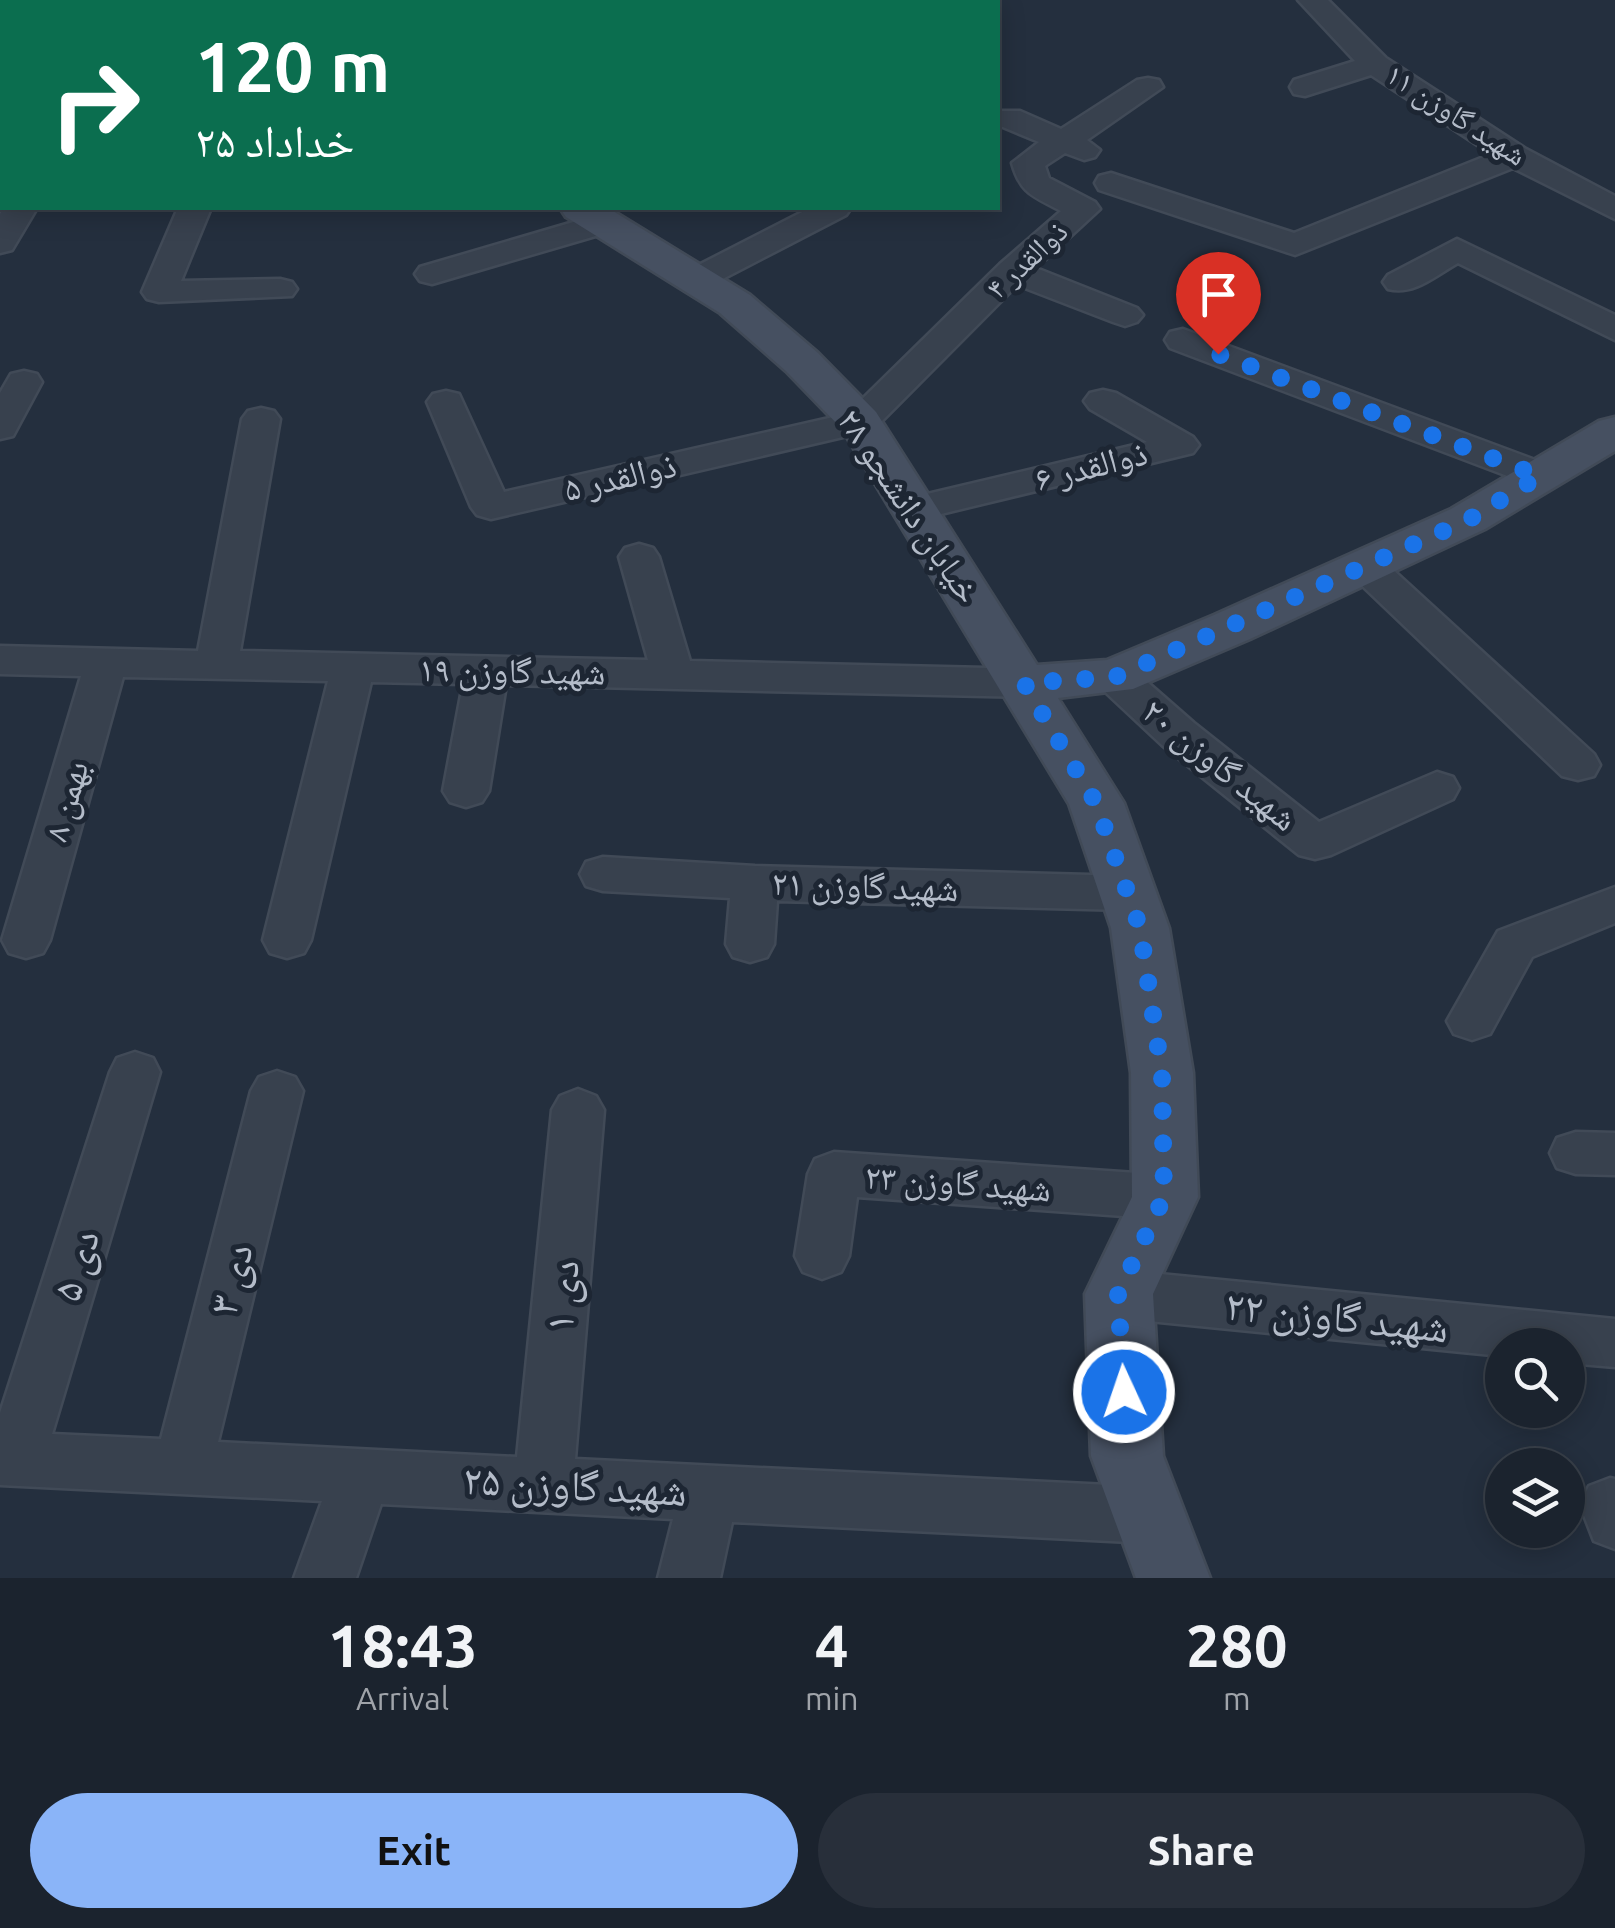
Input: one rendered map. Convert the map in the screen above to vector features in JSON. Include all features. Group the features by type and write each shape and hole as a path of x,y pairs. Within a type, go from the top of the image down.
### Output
{"street":[{"name":"شهید گاوزن ۱۱","path":"1312,0 1375,64 1515,156 1615,209"},
{"path":"1305,86 1375,64"},
{"name":"ذوالقدر ۴","path":"860,422 1012,272 1083,209 1034,183 1028,163 1136,94 1170,113"},
{"path":"1422,127 1455,114"},
{"path":"1009,118 1062,141 1110,172 1295,245 1515,156"},
{"path":"0,243 19,210"},
{"path":"193,210 159,292 280,289"},
{"path":"697,278 830,210"},
{"path":"432,274 592,216"},
{"name":"خیابان دانشجو ۲۸","path":"592,216 735,304 802,362 860,422 1096,803 1140,928 1162,1074 1164,1197"},
{"path":"1400,282 1457,249 1615,329"},
{"path":"1012,272 1125,315"},
{"path":"1183,340 1540,476"},
{"path":"0,428 24,382"},
{"name":"ذوالقدر ۶","path":"916,508 1180,445 1103,401"},
{"name":"ذوالقدر ۵","path":"446,402 491,506 860,422"},
{"path":"216,665 261,419"},
{"path":"1024,683 1115,677 1468,520 1540,476 1608,442"},
{"path":"638,557 672,675"},
{"path":"1365,566 1578,765"},
{"name":"شهید گاوزن ۱۹","path":"0,660 1024,683"},
{"name":"بهمن ۸","path":"26,940 106,662"},
{"path":"287,940 353,668"},
{"path":"466,790 487,671"},
{"name":"شهید گاوزن ۲۰","path":"1115,677 1178,734 1315,842 1437,788"},
{"name":"شهید گاوزن ۲۱","path":"603,874 754,883 1127,893"},
{"path":"750,944 754,883"},
{"path":"1472,1022 1515,944 1615,904"},
{"name":"دی ۵","path":"8,1458 135,1072"},
{"name":"دی ۳","path":"183,1466 277,1091"},
{"name":"دی ۱","path":"544,1483 578,1110"},
{"name":"شهید گاوزن ۲۳","path":"822,1256 834,1174 1164,1197"},
{"path":"1164,1197 1118,1294 1128,1456 1174,1578"},
{"name":"شهید گاوزن ۲۲","path":"1118,1294 1615,1343"},
{"name":"شهید گاوزن ۲۵","path":"8,1458 1150,1515"},
{"path":"325,1578 362,1473"},
{"path":"689,1578 708,1492"}],"route":[{"path":"1124,1392 1118,1294 1164,1197 1162,1074 1140,928 1096,803 1024,683 1115,677 1468,520 1540,476 1218,354"}]}
